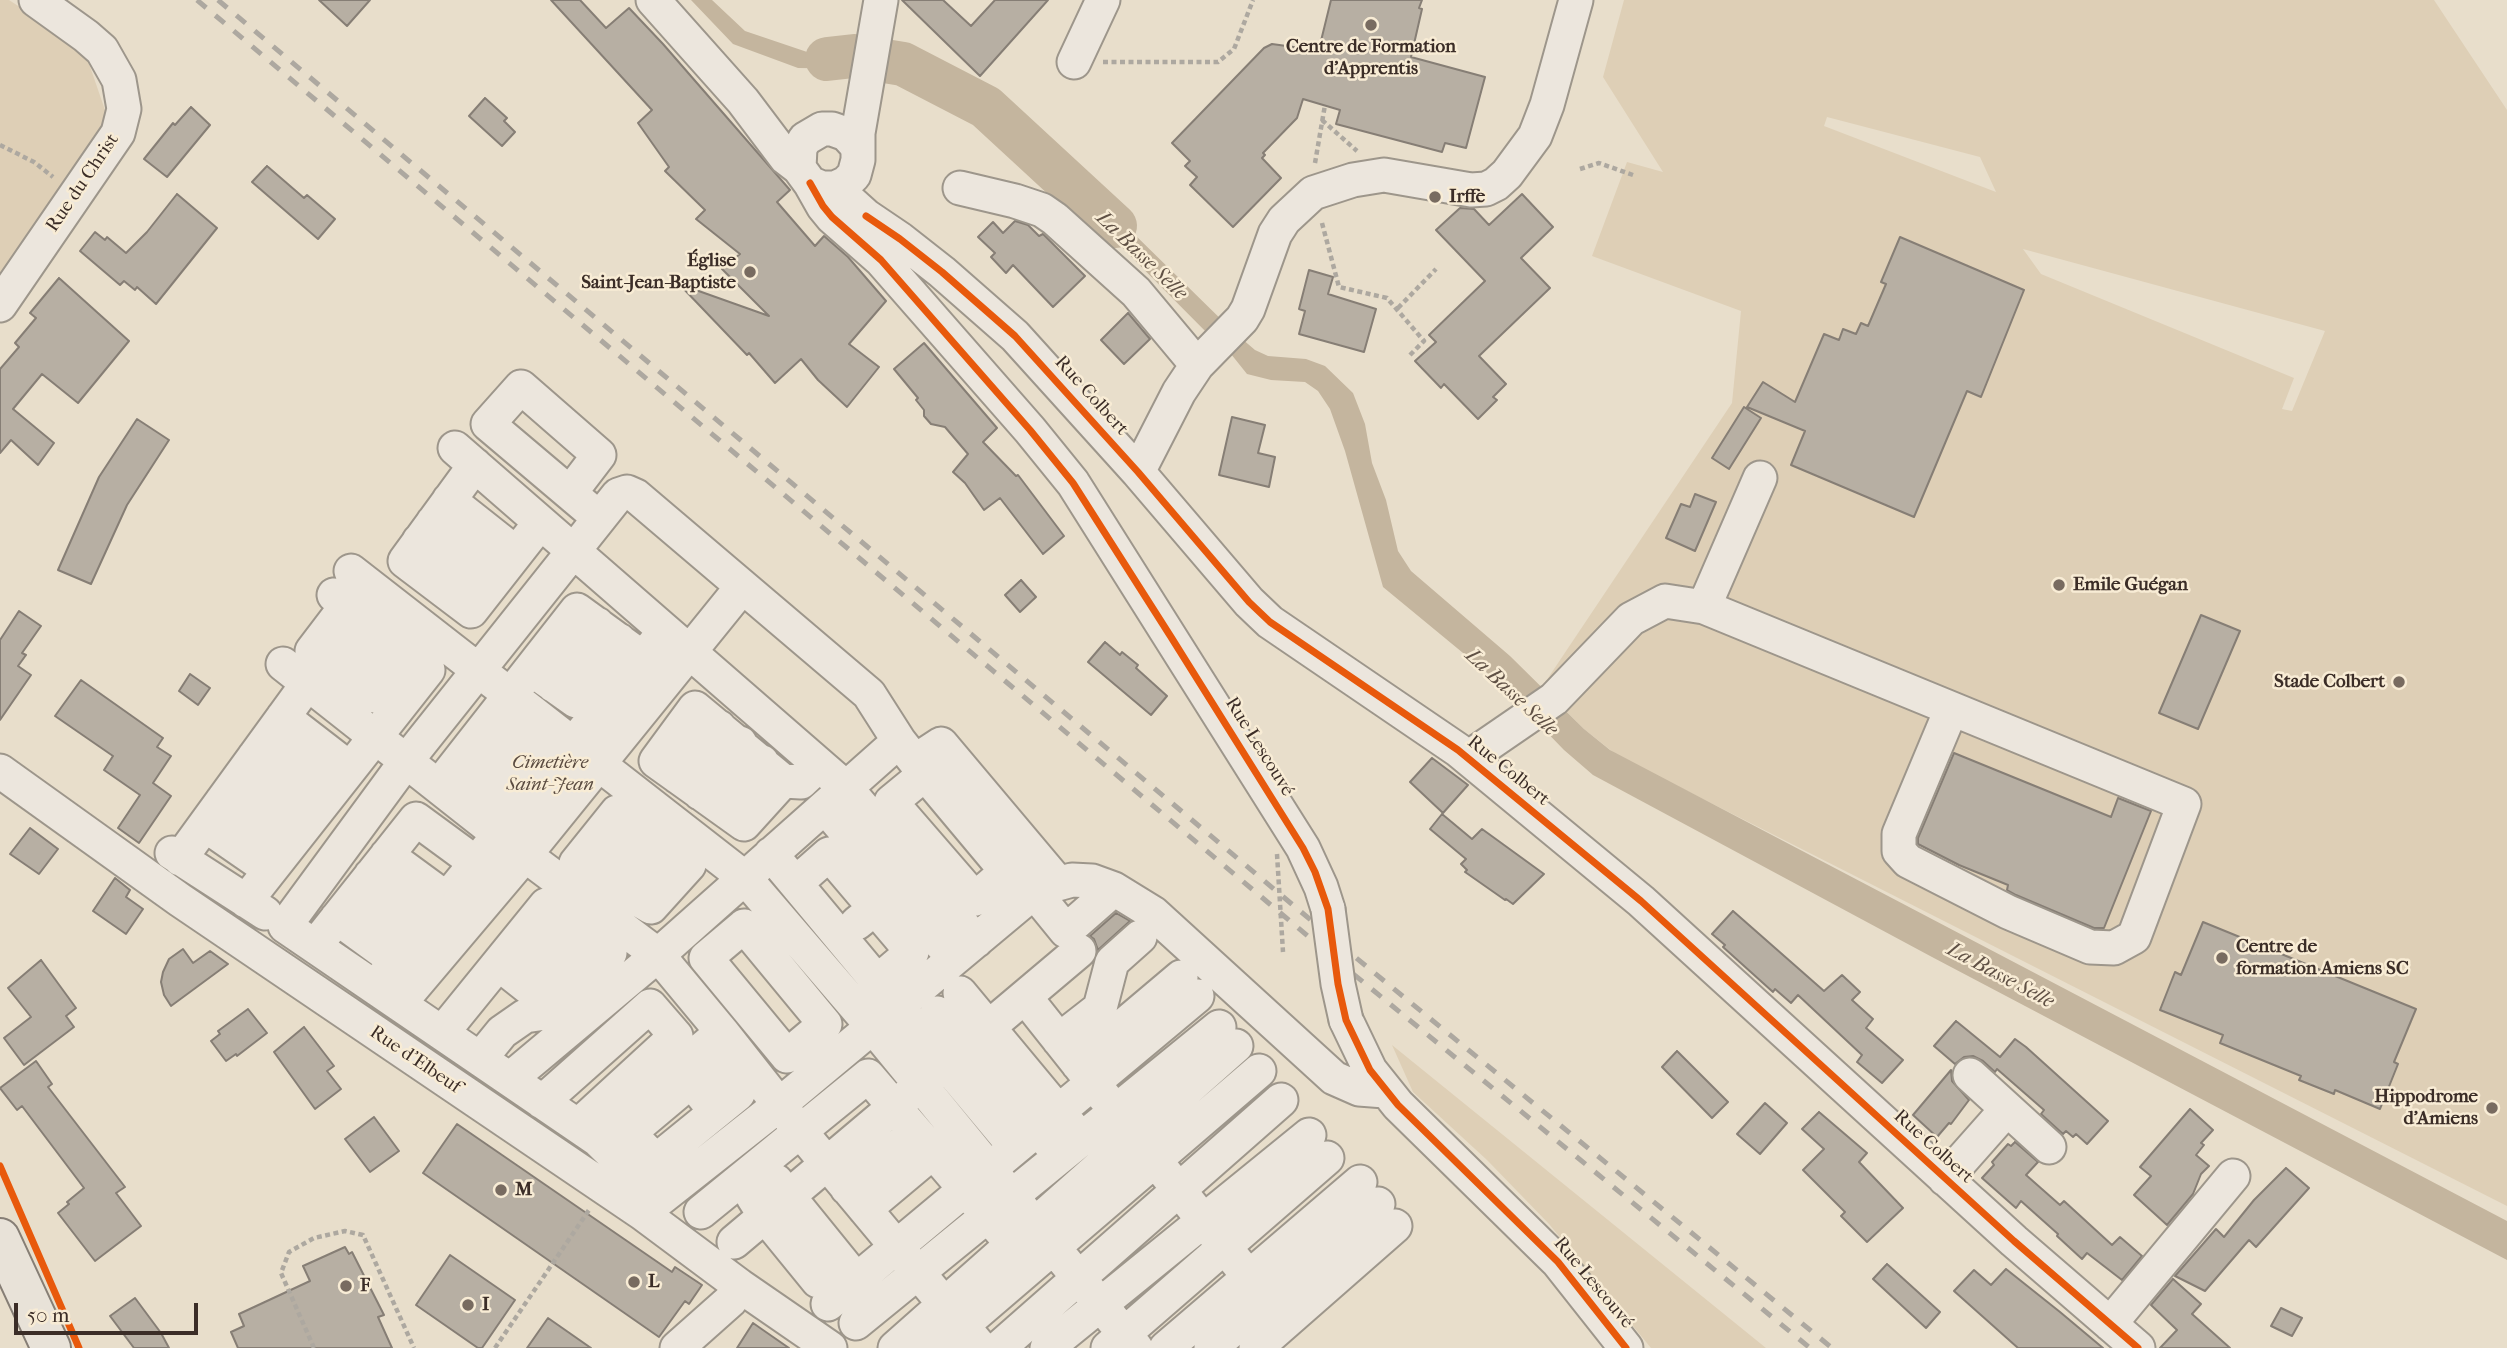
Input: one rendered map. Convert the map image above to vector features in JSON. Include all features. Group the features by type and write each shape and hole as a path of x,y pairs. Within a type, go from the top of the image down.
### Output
{"main road":[{"path":"0,1238 51,1348"}],"street":[{"name":"Rue du Christ","path":"0,305 118,134 124,109 119,80 102,50 36,0"},
{"path":"653,0 743,101 786,158 831,173"},
{"path":"831,173 858,134 881,0"},
{"path":"1074,62 1103,0"},
{"path":"1138,472 1174,401 1215,346 1248,309 1275,234 1284,220 1313,192 1353,180 1384,175 1471,190 1486,189 1507,174 1535,136 1547,105 1576,0"},
{"path":"865,92 822,130 805,139 800,148 831,173 866,216"},
{"path":"743,101 774,123 794,131 839,130 851,139 831,173"},
{"name":"Rue Lescouvé","path":"831,173 823,206 881,260 1073,483 1303,848 1328,909 1338,984 1346,1020 1370,1070 1385,1091 1558,1262 1626,1348"},
{"path":"960,188 1042,210 1136,292 1215,346"},
{"name":"Rue Lescouvé","path":"866,216 881,260"},
{"name":"Rue Colbert","path":"866,216 942,272 1015,336 1138,472 1249,602 1270,622 1468,758 1641,901 1945,1179 2138,1348"},
{"path":"570,493 600,456 521,387 488,424 598,517"},
{"path":"519,451 551,413"},
{"path":"434,521 465,457 819,765 835,798 903,871 965,950"},
{"path":"1704,607 1760,478"},
{"path":"285,926 407,760 572,550 618,495 626,492 636,496 869,694 951,804 1040,891"},
{"path":"434,521 501,573"},
{"path":"434,521 501,573"},
{"path":"501,573 540,523"},
{"path":"387,996 488,803 566,755 690,652 742,587"},
{"path":"1468,758 1555,699 1631,619 1665,601 1704,607 2184,804 2134,937 2114,948 2090,947 2008,912 1908,861 1899,851 1899,834 1951,710"},
{"path":"366,614 478,670 510,695 566,755 745,878 920,1085 977,1179 1033,1245 1079,1278 1100,1304 1123,1343 1224,1247 1303,1127"},
{"path":"366,614 176,856 315,946 542,1102 613,1099 711,1041"},
{"path":"320,674 374,696 366,614"},
{"path":"246,901 428,670 366,614"},
{"path":"387,996 438,910 488,803 510,695 620,641 665,631"},
{"path":"488,803 566,755 620,641"},
{"path":"320,674 375,735 407,760 488,803 658,955 711,1041 738,1094 636,1177 613,1099 609,1043 628,980"},
{"path":"817,962 819,911 830,854 903,871 975,899 951,804 941,744 1066,930 1114,889"},
{"path":"751,753 801,782 819,765"},
{"path":"751,753 700,793 751,753"},
{"path":"245,770 310,819"},
{"path":"245,770 310,819"},
{"path":"245,770 310,819"},
{"name":"Rue d'Elbeuf","path":"0,771 202,916 642,1213 816,1344"},
{"path":"510,1079 658,955 835,798 951,804"},
{"path":"819,911 903,871 951,804"},
{"path":"642,1213 873,1027 880,983 897,934 903,871 951,804"},
{"path":"652,838 689,865 651,906 613,884 652,838"},
{"path":"771,854 880,983 967,1046 1037,1129 1071,1148 1092,1173"},
{"path":"370,876 438,910"},
{"path":"370,876 438,910"},
{"path":"370,876 438,910"},
{"path":"315,946 370,876"},
{"path":"880,983 965,950 1040,891 1072,880 1092,881 1114,889 1146,925 1334,1078 1359,1088 1385,1091"},
{"path":"830,1284 897,1247 1037,1129 1077,1062 1100,1008 1112,962 1146,925"},
{"path":"747,1008 706,958 744,926 786,977"},
{"path":"759,1221 859,1157 920,1085 1079,951"},
{"path":"747,1008 786,977 817,962"},
{"path":"442,1033 499,964"},
{"path":"499,964 548,1003"},
{"path":"499,964 548,1003"},
{"path":"499,964 548,1003"},
{"path":"747,1008 786,977"},
{"path":"1077,1062 1189,986"},
{"path":"1025,997 1267,1300"},
{"path":"480,1059 548,1003"},
{"path":"949,1003 967,1046 1037,1129"},
{"path":"542,1102 609,1043 676,1036 613,1099"},
{"path":"1033,1245 1227,1036"},
{"path":"711,1041 779,1105 823,1113 859,1157 897,1247 963,1326"},
{"path":"609,1043 613,1099"},
{"path":"936,1348 963,1326 1092,1173 1135,1135 1259,1071"},
{"path":"1970,1075 2049,1147"},
{"path":"661,1106 686,1136 629,1133 661,1106"},
{"name":"Rue Colbert","path":"1945,1179 2007,1109"},
{"path":"823,1113 859,1157"},
{"path":"732,1187 823,1113"},
{"path":"999,1348 1079,1278 1191,1206 1303,1127"},
{"path":"1046,1348 1100,1304 1191,1206 1303,1127"},
{"path":"866,1315 1071,1148 1135,1135"},
{"path":"859,1157 925,1142 977,1179"},
{"path":"859,1157 925,1142"},
{"path":"2110,1324 2233,1175"},
{"path":"732,1187 759,1221"},
{"path":"732,1187 759,1221 899,1344 963,1326"},
{"path":"1166,1348 1267,1300 1378,1204 1267,1300 1211,1348"},
{"path":"677,1348 735,1295 740,1286"},
{"path":"1256,1348 1267,1300"}],"path":[{"path":"1074,62 1218,62 1234,49 1253,0"},
{"path":"1325,105 1316,149 1313,192 1339,286 1387,298 1424,341 1408,357"},
{"path":"1322,119 1384,175"},
{"path":"0,145 34,162 62,185"},
{"path":"1580,169 1599,163 1633,175"},
{"path":"1397,309 1436,269"},
{"path":"1277,854 1283,952"},
{"path":"495,1348 589,1209 597,1216"},
{"path":"314,1348 281,1273 289,1252 314,1238 345,1231 363,1235 414,1348"}],"shaded area":[{"path":"0,0 9,0 84,49 107,116 0,280"},
{"name":"Emile Guégan","path":"1624,0 2434,0 2507,110 2507,1206 1618,756 1584,729 1542,687 1732,403 1741,311 1592,256 1627,162 1663,172 1603,77","holes":["1827,117 1980,157 1996,192 1824,126","2023,249 2325,331 2292,411 2282,409 2294,378 2041,274"]},
{"path":"1392,1045 1766,1348 1651,1348 1549,1224 1487,1160 1413,1092"}],"water":[{"path":"691,0 712,0 745,31 816,55 868,47 864,69 798,68 733,44"},
{"path":"1079,180 1255,350 1268,356 1306,359 1325,366 1353,393 1365,424 1372,463 1386,500 1398,551 1411,571 1510,656 1584,729 1610,750 2507,1221 2507,1260 1593,775 1564,750 1497,681 1383,587 1345,451 1330,409 1318,391 1305,382 1271,380 1247,374 1231,354 1067,192"}],"building":[{"path":"319,0 370,0 347,26"},
{"path":"551,0 580,0 606,28 629,8 790,190 777,202 815,246 824,236 848,257 886,301 849,344 879,367 847,407 818,380 801,359 775,383 749,353 747,355 679,284 769,316 722,269 740,254 696,219 705,210 665,171 669,167 638,123 652,110"},
{"path":"902,0 943,0 971,26 995,0 1048,0 980,76"},
{"path":"1331,0 1422,0 1411,57 1485,77 1466,148 1445,143 1442,152 1336,124 1340,110 1303,99 1297,118 1263,153 1265,155 1262,158 1281,178 1233,227 1190,185 1197,177 1185,166 1190,161 1172,143 1264,48 1272,44 1319,49"},
{"path":"485,98 507,118 504,121 515,132 502,146 469,116"},
{"path":"191,107 210,125 167,177 144,159 173,123 175,125"},
{"path":"267,166 304,198 307,195 335,219 318,239 252,182"},
{"path":"177,194 217,228 156,304 137,287 135,290 124,281 120,285 80,251 95,232 105,240 107,237 126,253 147,232"},
{"path":"1522,194 1553,227 1521,258 1550,288 1479,356 1506,384 1493,397 1497,400 1478,419 1444,384 1441,388 1415,361 1436,342 1429,335 1485,281 1436,230 1460,208 1474,209 1489,225"},
{"path":"1015,221 1028,225 1039,236 1043,234 1085,276 1053,307 1013,265 1006,273 991,257 995,253 978,237 993,222 1003,233"},
{"path":"1900,237 2024,290 1981,397 1967,391 1914,517 1791,465 1805,431 1747,407 1763,382 1795,402 1824,334 1839,340 1843,329 1856,334 1861,323 1868,326 1886,284 1881,282"},
{"path":"1309,270 1333,277 1328,294 1376,309 1364,352 1299,334 1305,311 1299,309"},
{"path":"59,278 129,341 78,403 42,374 13,409 54,443 38,465 11,440 0,453 0,369 19,347 15,343 36,318 30,313"},
{"path":"1128,313 1150,339 1124,364 1101,340"},
{"path":"924,343 997,428 983,442 1018,475 1064,536 1043,554 1000,498 984,510 965,483 953,472 968,454 945,427 931,424 924,416 924,410 916,400 918,398 894,369"},
{"path":"1744,407 1761,418 1729,469 1712,458"},
{"path":"1232,417 1265,425 1258,453 1275,457 1269,487 1219,475"},
{"path":"137,419 169,440 127,505 91,584 58,570 99,477"},
{"path":"1695,494 1716,502 1695,551 1666,538 1681,504 1690,507"},
{"path":"1021,580 1036,597 1020,612 1005,595"},
{"path":"19,611 41,626 22,653 26,655 18,666 31,675 0,720 0,640"},
{"path":"2201,615 2240,631 2198,729 2159,713"},
{"path":"1105,642 1138,665 1136,668 1167,696 1151,715 1088,662"},
{"path":"190,674 210,688 198,705 179,691"},
{"path":"81,680 163,738 157,747 171,756 153,783 171,796 139,843 118,828 140,795 104,770 113,756 55,716"},
{"path":"1954,753 2111,817 2118,798 2151,811 2104,928 2094,928 2016,895 2007,890 2008,885 1959,865 1918,844 1918,838"},
{"path":"1432,758 1468,785 1443,813 1410,782"},
{"path":"1442,814 1472,839 1482,829 1544,874 1513,904 1505,900 1465,872 1467,870 1461,864 1466,859 1430,829"},
{"path":"30,828 58,849 39,874 10,854"},
{"path":"115,878 130,890 126,897 143,909 126,934 93,911"},
{"path":"1733,911 1824,991 1842,975 1860,992 1852,1000 1873,1019 1866,1028 1903,1060 1882,1083 1857,1062 1862,1055 1798,995 1791,1003 1775,989 1773,992 1723,947 1725,945 1712,934"},
{"path":"1116,913 1130,921 1098,950 1090,936"},
{"path":"2203,922 2416,1009 2394,1062 2398,1064 2380,1109 2335,1090 2334,1094 2299,1080 2301,1076 2220,1043 2223,1035 2160,1010 2175,972 2181,975"},
{"path":"183,949 193,963 210,951 228,964 171,1006 164,995 161,982 163,972 169,959"},
{"path":"41,960 76,1008 66,1016 74,1027 24,1065 4,1038 31,1017 8,988"},
{"path":"248,1009 267,1033 226,1061 211,1041 220,1034 218,1031"},
{"path":"1956,1021 2000,1057 2015,1039 2108,1121 2087,1144 2076,1134 2073,1137 2066,1131 2063,1134 2041,1114 2044,1110 1997,1069 1995,1072 1973,1056 1964,1057 1955,1064 1934,1046"},
{"path":"304,1027 334,1066 327,1071 341,1089 315,1109 274,1052"},
{"path":"1677,1051 1728,1102 1712,1118 1662,1067"},
{"path":"36,1061 52,1084 48,1087 125,1187 116,1193 141,1226 95,1261 58,1213 84,1188 22,1106 17,1110 0,1088"},
{"path":"1951,1070 1952,1081 1969,1100 1937,1137 1913,1115"},
{"path":"1765,1103 1787,1123 1760,1154 1737,1134"},
{"path":"2190,1109 2213,1130 2201,1143 2204,1145 2196,1155 2209,1166 2201,1174 2193,1194 2167,1225 2134,1195 2151,1176 2140,1167"},
{"path":"1819,1112 1867,1153 1859,1162 1903,1208 1867,1242 1841,1216 1845,1212 1803,1170 1824,1149 1802,1129"},
{"path":"374,1117 399,1151 370,1172 345,1139"},
{"path":"457,1124 672,1272 675,1267 702,1285 689,1304 685,1301 659,1337 423,1173"},
{"path":"2015,1142 2038,1162 2026,1175 2060,1205 2064,1201 2112,1245 2120,1237 2142,1256 2122,1280 2087,1253 2082,1259 2021,1201 2016,1208 1982,1178 2008,1144 2011,1146"},
{"path":"2286,1168 2309,1188 2256,1247 2249,1240 2205,1291 2175,1276 2216,1229 2224,1237 2254,1200"},
{"path":"345,1247 349,1254 352,1252 384,1315 378,1317 392,1348 238,1348 231,1332 244,1326 239,1314 310,1281 303,1266"},
{"name":"I","path":"450,1255 515,1300 482,1348 478,1348 416,1305"},
{"path":"1887,1264 1940,1312 1926,1328 1873,1279"},
{"path":"2006,1269 2103,1348 2018,1348 1954,1291 1974,1270 1991,1285"},
{"path":"2173,1279 2201,1304 2192,1314 2230,1348 2160,1348 2177,1330 2151,1305"},
{"path":"135,1298 169,1348 134,1348 110,1316"},
{"path":"2281,1308 2302,1318 2292,1336 2271,1326"},
{"path":"548,1318 591,1348 527,1348"},
{"path":"753,1323 763,1330 789,1348 737,1348"}],"waterway":[{"name":"La Basse Selle","path":"827,59 854,56 903,64 986,107 1115,226"}],"railway":[{"path":"197,0 1335,959 1810,1348"},
{"path":"218,0 1344,948 1832,1348"}],"cycle path":[{"path":"810,183 832,217 881,260 1073,483 1171,637 1303,848 1315,872 1328,909 1338,984 1346,1020 1370,1070 1398,1105 1558,1262 1626,1348"},
{"path":"866,216 942,272 1015,336 1138,472 1249,602 1270,622 1458,750 1641,901 2014,1241 2138,1348"},
{"path":"0,1166 79,1348"}],"place":[{"name":"Centre de Formation d'Apprentis","path":"1371,25"},
{"name":"Irffe","path":"1435,197"},
{"name":"Église Saint-Jean-Baptiste","path":"750,272"},
{"name":"Emile Guégan","path":"2059,585"},
{"name":"Stade Colbert","path":"2399,682"},
{"name":"Centre de formation Amiens SC","path":"2222,958"},
{"name":"Hippodrome d'Amiens","path":"2492,1108"},
{"name":"M","path":"501,1190"},
{"name":"L","path":"634,1282"},
{"name":"F","path":"346,1286"},
{"name":"I","path":"468,1305"}],"park label":[{"name":"Cimetière Saint-Jean","path":"550,774"}]}
